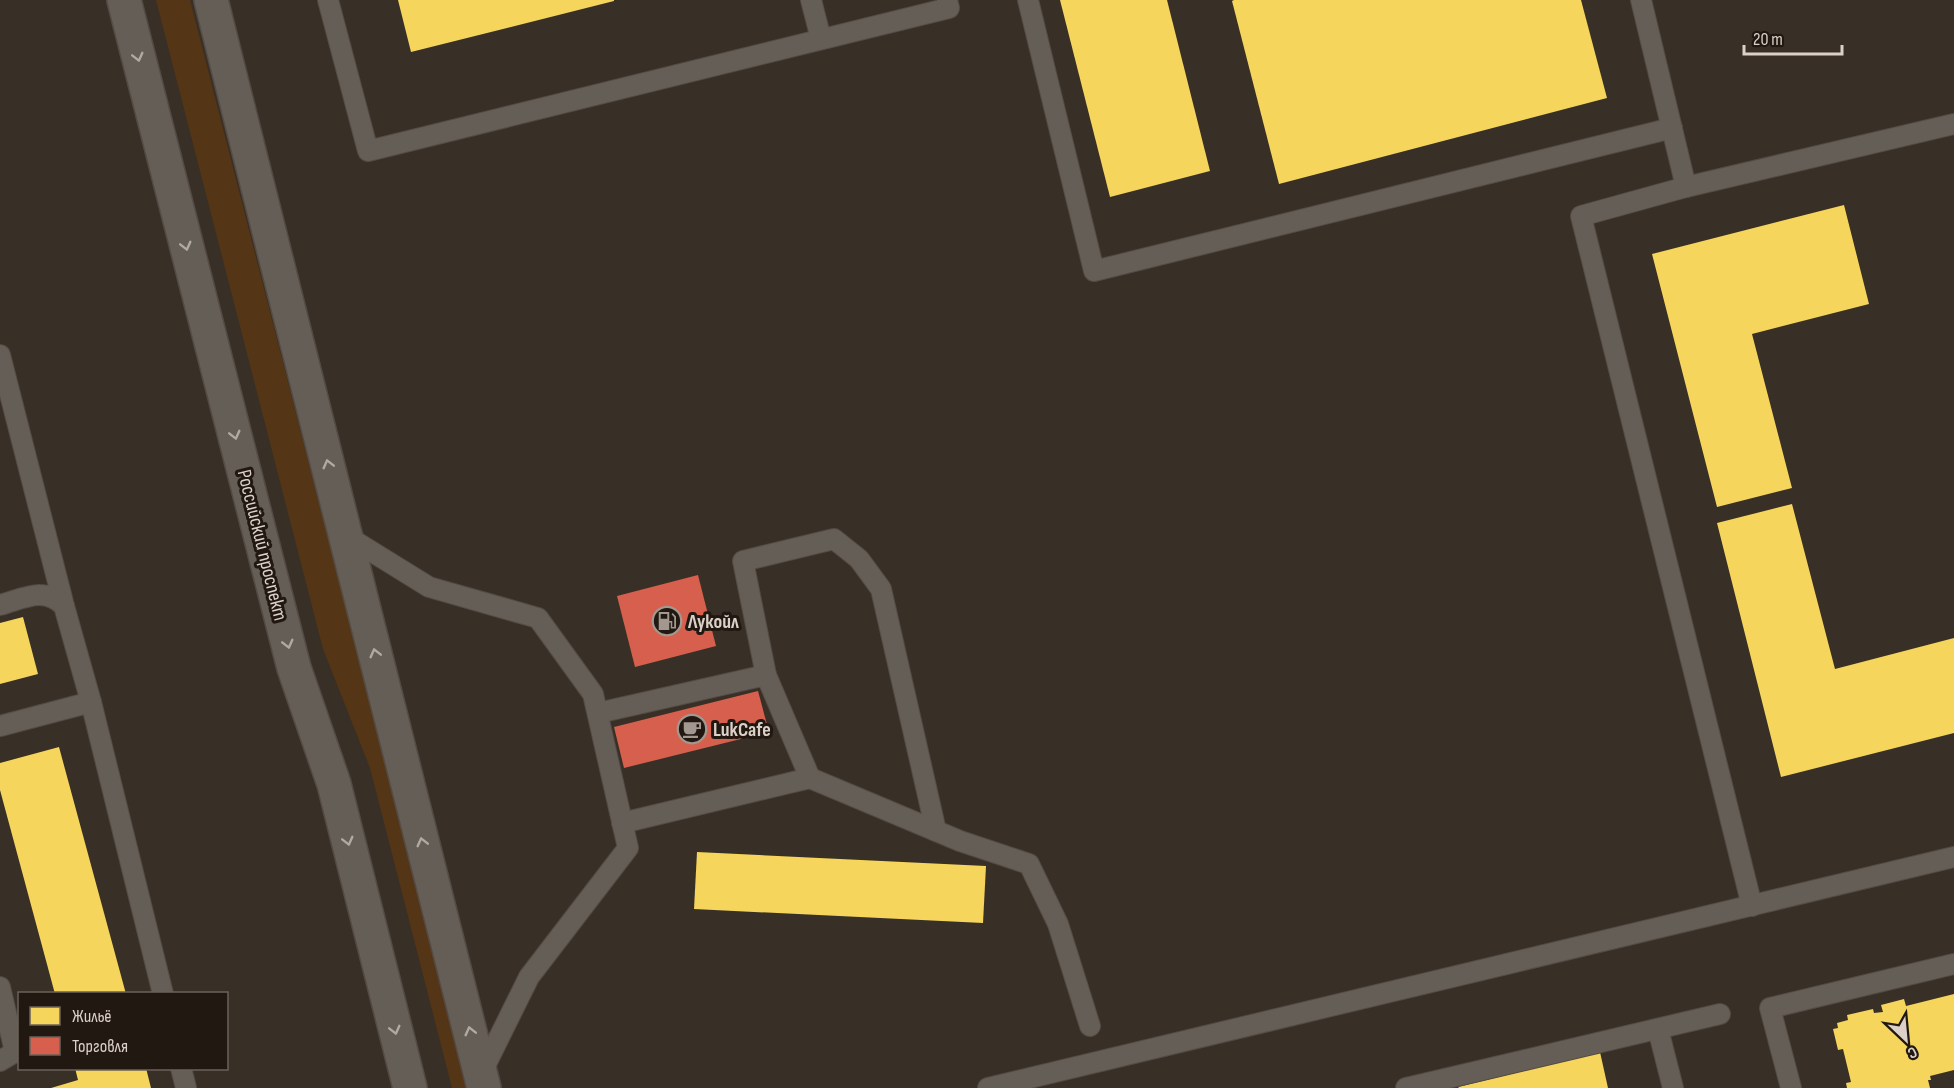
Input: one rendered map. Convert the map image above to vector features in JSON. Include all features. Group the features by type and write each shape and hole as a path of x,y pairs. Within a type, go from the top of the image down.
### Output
{"main road":[{"name":"Российский проспект","path":"124,0 294,668 334,784 410,1088"},
{"path":"211,0 482,1081"}],"lane":[{"path":"328,0 368,151 949,8 947,0"},
{"path":"812,0 821,39"},
{"path":"1028,0 1094,270 1672,128"},
{"path":"1641,0 1686,187"},
{"path":"1752,906 1581,216 1686,187 1954,124"},
{"path":"0,355 91,702 163,992"},
{"path":"345,535 429,587 538,618 593,693 628,848 529,977 482,1081"},
{"path":"810,778 766,675 743,561 834,539 859,559 881,589 936,831"},
{"path":"0,605 43,594 55,597 64,606"},
{"path":"598,713 766,675"},
{"path":"0,726 91,702"},
{"path":"622,823 810,778 960,841 1029,864 1058,924 1089,1026"},
{"path":"988,1088 1061,1079 1954,857"},
{"path":"1791,1088 1770,1008 1954,964"},
{"path":"0,987 15,1052 0,1060"},
{"path":"1406,1088 1720,1014"},
{"path":"1658,1029 1673,1088"},
{"path":"182,1070 186,1088"}],"shaded area":[{"path":"156,0 190,0 469,1088 452,1088 370,768 323,649"}],"building: Жильё":[{"path":"398,0 614,0 614,1 411,52"},
{"path":"1060,0 1167,0 1210,171 1110,197"},
{"path":"1581,0 1607,98 1279,184 1232,1"},
{"path":"1844,205 1869,304 1752,334 1792,488 1717,507 1652,254"},
{"path":"1792,504 1835,669 1954,638 1954,733 1781,777 1717,523"},
{"path":"23,617 38,674 0,684 0,623"},
{"path":"59,747 125,992 54,992 0,790 0,763"},
{"path":"697,852 986,866 983,923 694,909"},
{"path":"1954,994 1954,1070 1930,1076 1931,1080 1928,1080 1930,1088 1847,1088 1846,1083 1851,1082 1843,1049 1838,1050 1833,1029 1838,1028 1837,1023 1848,1020 1847,1015 1873,1009 1874,1013 1883,1012 1881,1005 1904,999 1906,1006"},
{"path":"1600,1052 1608,1088 1458,1087"},
{"path":"76,1070 146,1070 151,1088 51,1088 78,1080"}],"building: Торговля":[{"name":"Лукойл","path":"698,575 716,646 635,667 617,596"},
{"path":"758,691 769,732 624,768 614,727"}],"place":[{"name":"Лукойл","path":"667,621"},
{"name":"LukCafe","path":"692,729"}]}
